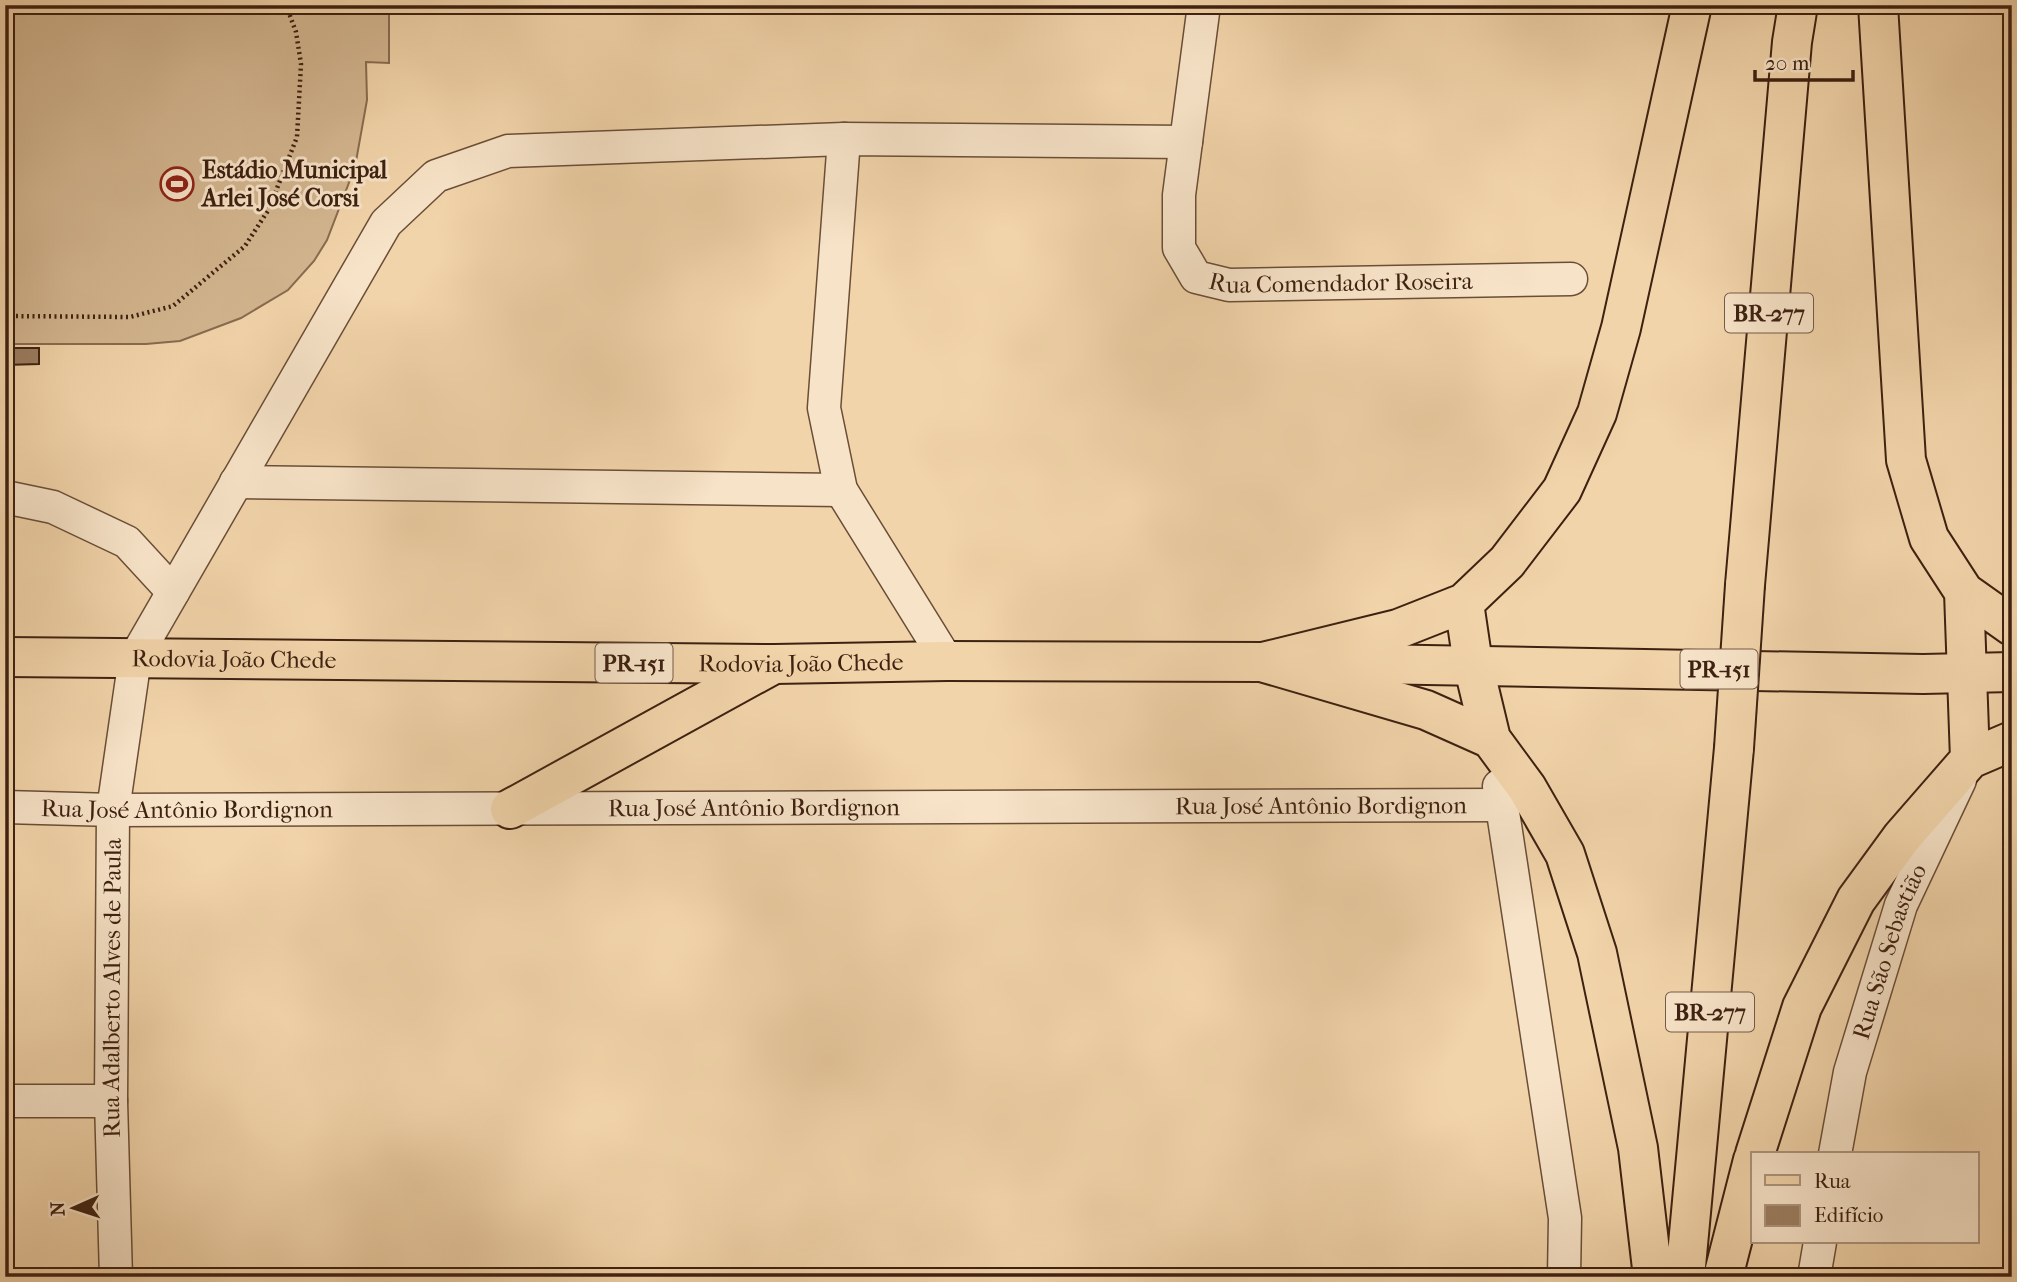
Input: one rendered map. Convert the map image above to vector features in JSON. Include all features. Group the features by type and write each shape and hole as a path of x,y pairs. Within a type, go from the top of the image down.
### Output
{"main road":[{"path":"1263,662 1398,629 1464,603 1507,562 1562,490 1597,412 1621,328 1692,5"},
{"path":"1878,5 1906,460 1929,538 1964,592 2012,626"},
{"name":"BR-277","path":"1685,1277 1734,748 1745,585 1794,17"},
{"path":"1964,592 1970,759"},
{"path":"1464,603 1473,664 1491,739 1527,788 1565,854 1597,953 1638,1148 1653,1277"},
{"name":"Rodovia João Chede","path":"5,657 774,664 947,661 1263,662"},
{"path":"1263,662 1426,710 1491,739"},
{"name":"PR-151","path":"1263,662 2012,672"},
{"path":"510,808 774,664"},
{"path":"1756,1152 1802,1007 1856,900 1902,837 1970,759 2012,741"},
{"path":"1723,1277 1751,1168"}],"street":[{"name":"Rua Comendador Roseira","path":"1204,5 1179,195 1179,248 1195,277 1229,285 1571,279"},
{"path":"135,658 386,223 436,176 508,151 844,139 1186,142"},
{"path":"844,139 824,408 841,490 947,661"},
{"path":"236,482 841,490"},
{"path":"5,497 54,507 127,542 173,592"},
{"name":"Rua Adalberto Alves de Paula","path":"116,1277 111,1101 113,810 135,658"},
{"path":"1491,739 1564,1218 1564,1277"},
{"name":"Rua São Sebastião","path":"1835,1152 1850,1072 1901,905 1935,838 1970,759"},
{"name":"Rua José Antônio Bordignon","path":"5,807 113,810 1502,805"},
{"path":"5,1101 111,1101"},
{"path":"1814,1277 1820,1244"}],"path":[{"path":"5,316 130,317 173,306 245,246 270,209 297,137 301,64 296,32 286,5"}],"shaded area":[{"name":"Estádio Municipal Arlei José Corsi","path":"5,5 389,5 389,63 366,62 367,100 355,167 327,240 314,261 288,290 241,318 180,341 146,344 5,344"}],"building":[{"path":"5,348 39,348 39,364 5,365"}],"place":[{"name":"Estádio Municipal Arlei José Corsi","path":"177,184"}]}
